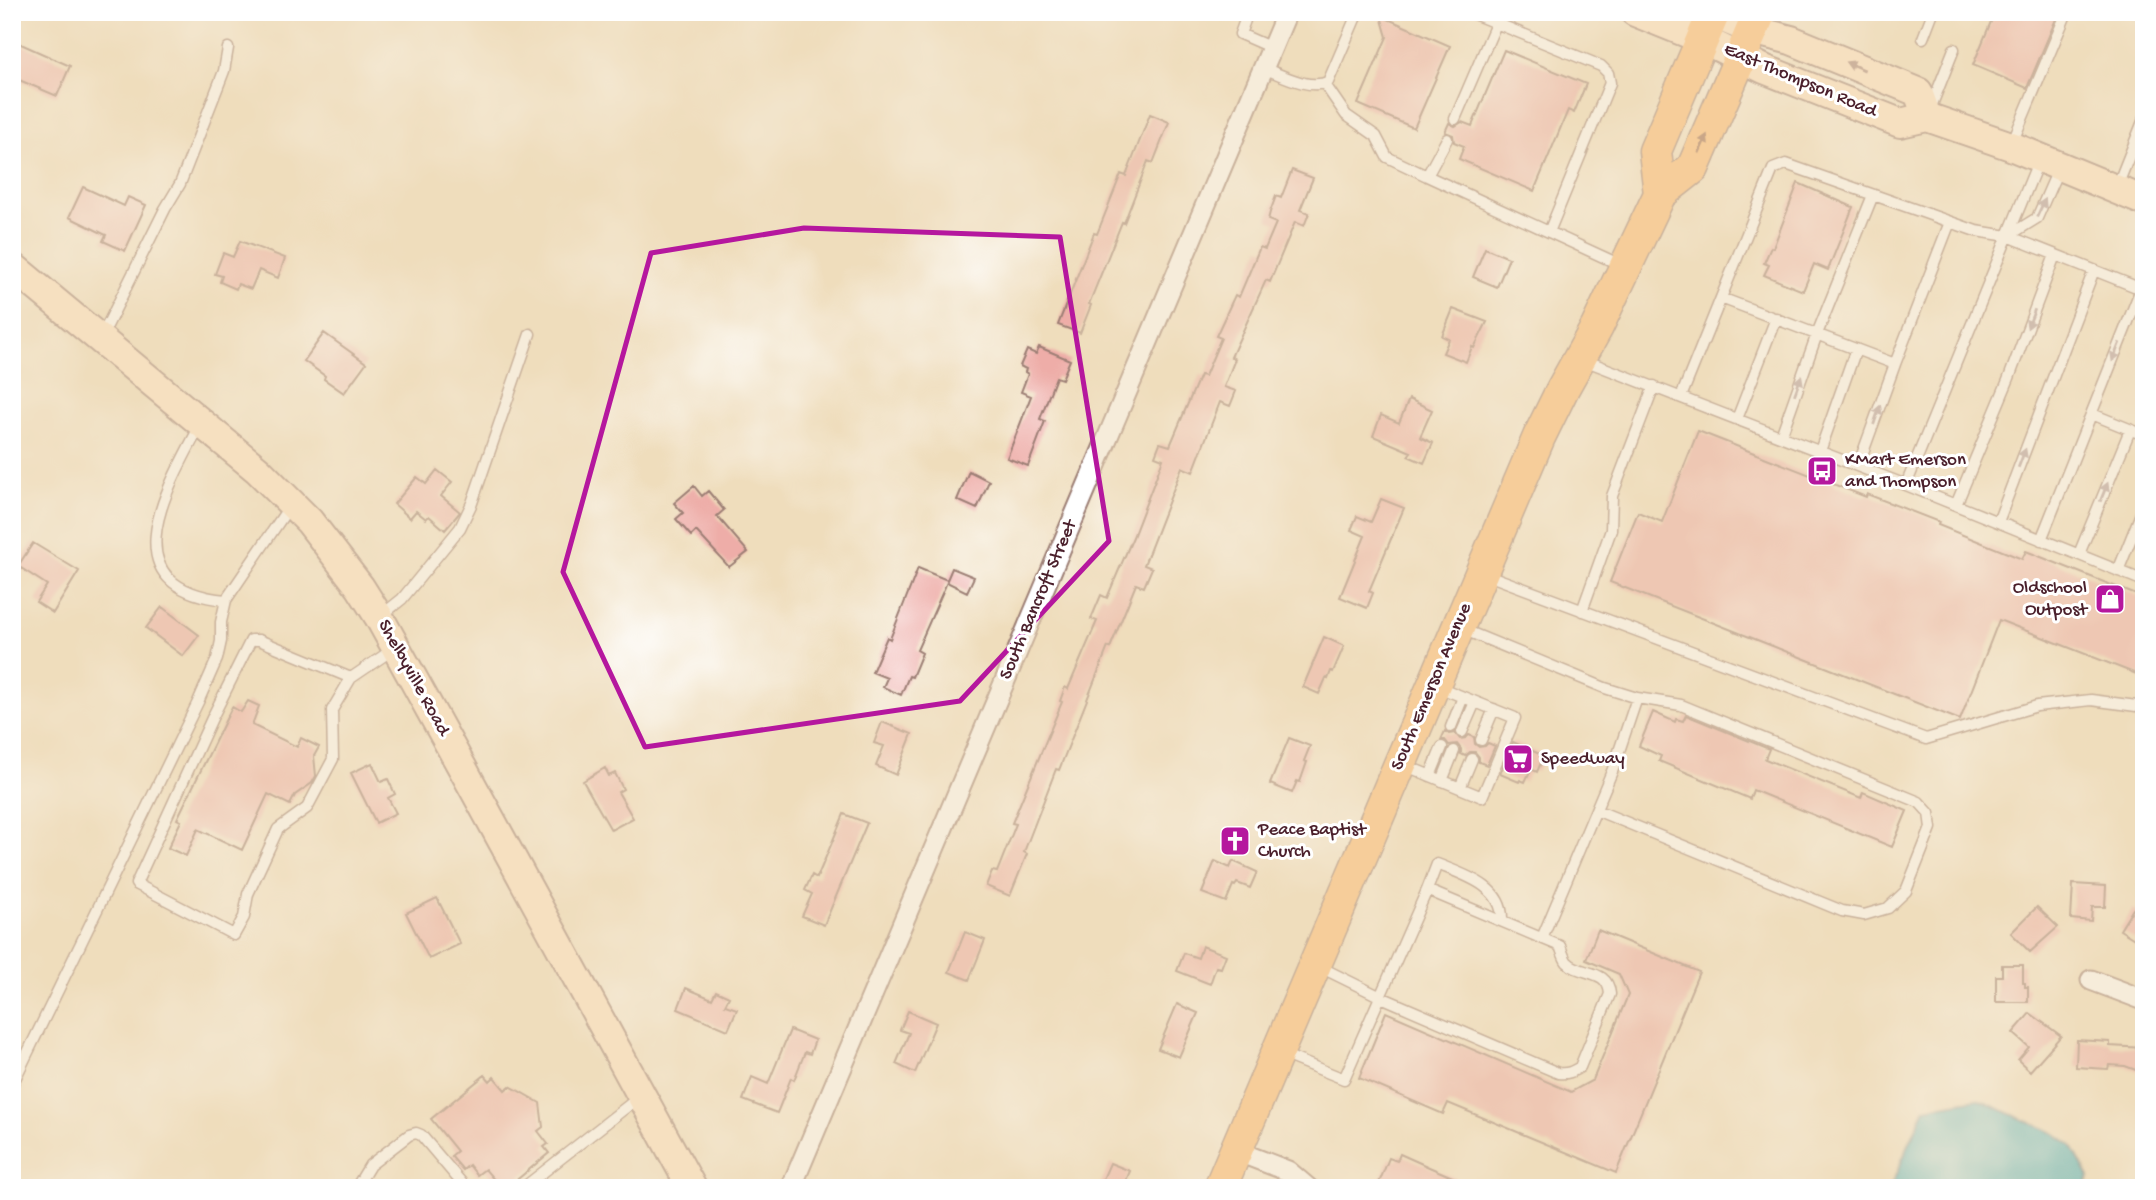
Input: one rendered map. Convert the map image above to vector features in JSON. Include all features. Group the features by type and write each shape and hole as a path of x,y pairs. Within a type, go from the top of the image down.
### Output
{"main road":[{"name":"East Thompson Road","path":"1635,12 1709,19 1751,33 1791,40 1918,92 1927,117"},
{"path":"1660,194 1655,151 1709,19"},
{"name":"East Thompson Road","path":"1751,33 1900,123 1927,117 2011,146 2144,201"},
{"name":"South Emerson Avenue","path":"1220,1188 1539,437 1597,327 1660,194 1693,167 1751,33"},
{"name":"Shelbyville Road","path":"12,266 258,470 309,521 345,568 379,617 692,1188"}],"street":[{"name":"South Bancroft Street","path":"791,1188 1287,12"},
{"path":"2091,980 2144,1000"},
{"path":"1236,1151 1283,1169 1308,1188"}],"lane":[{"path":"1248,12 1240,34 1272,48"},
{"path":"1324,83 1333,72 1358,12"},
{"path":"1469,12 1499,17 1601,66 1608,73 1610,83 1549,232"},
{"path":"1923,38 1933,12"},
{"path":"2011,146 2067,12"},
{"path":"1455,119 1499,17"},
{"path":"101,339 180,184 224,71 228,48"},
{"path":"1927,117 1954,49"},
{"path":"1263,68 1308,83 1324,83"},
{"path":"1324,83 1346,115 1376,136 1387,157 1625,267"},
{"path":"2116,189 2144,119"},
{"path":"1427,176 1447,139"},
{"path":"2008,236 2037,218 2049,162"},
{"path":"1906,485 2008,236 2049,162"},
{"path":"1681,397 1773,169 1786,164 1976,231 2008,236 2142,289 2042,540"},
{"path":"1781,436 1817,334 1873,195"},
{"path":"1858,466 1950,222"},
{"path":"1956,505 2009,378 2055,255"},
{"path":"1998,522 2094,270"},
{"path":"1721,298 1895,363"},
{"path":"1737,419 1776,318"},
{"path":"379,617 402,599 460,528 472,503 530,334"},
{"path":"1820,451 1856,349"},
{"path":"1580,358 2144,581"},
{"path":"1582,611 1611,530 1612,496 1654,386"},
{"path":"2092,414 2144,435"},
{"path":"201,422 167,489 157,521 156,551 163,571 178,587 206,598 226,600"},
{"path":"2079,554 2130,430"},
{"path":"12,1085 203,691 217,659 226,600 292,503"},
{"path":"2118,570 2144,506"},
{"path":"1481,572 1926,739 2037,706 2091,700 2144,707"},
{"path":"1458,627 1605,688 1637,698 1681,705 1919,802 1929,813 1931,828 1906,891 1888,908 1864,915 1842,911 1596,810"},
{"path":"351,678 259,640 251,640 136,884 234,935 244,917 248,894 278,830 307,808 333,759 332,710 351,678 395,648"},
{"path":"1400,764 1482,797 1515,718 1433,685"},
{"path":"1451,727 1463,697"},
{"path":"1542,938 1613,769 1637,698"},
{"path":"1462,732 1475,702"},
{"path":"1481,740 1494,709"},
{"path":"1430,776 1442,747"},
{"path":"1442,781 1454,751"},
{"path":"1460,788 1472,759"},
{"path":"1278,1052 1343,1079 1437,864 1478,881 1490,890 1499,901 1503,912 1502,921"},
{"path":"1315,965 1381,997 1558,1073 1573,1072 1580,1067 1610,995 1605,980 1567,963 1560,946 1427,890"},
{"path":"523,1188 641,1096"},
{"path":"356,1188 370,1165 409,1135 416,1133 421,1135 466,1188"}],"highlighted area":[{"path":"804,228 1060,237 1109,541 960,701 645,747 563,572 651,253"}],"water":[{"path":"1977,1099 2054,1133 2071,1145 2089,1177 2086,1188 1890,1188 1925,1108"}],"building":[{"path":"1995,12 2059,12 2027,88 1973,65"},
{"path":"1381,16 1450,46 1414,128 1358,104 1387,37"},
{"path":"12,40 70,66 57,96 12,77"},
{"path":"1504,50 1586,84 1574,113 1568,110 1534,191 1459,159 1464,146 1454,142 1453,135 1445,132 1449,123 1455,126 1462,122 1472,126"},
{"path":"1150,114 1169,122 1153,163 1148,161 1124,223 1122,222 1080,333 1058,325 1094,233 1097,234 1121,174 1126,176"},
{"path":"1292,170 1313,178 1300,210 1309,213 1304,226 1295,222 1270,282 1266,280 1231,357 1235,359 1224,387 1236,391 1230,406 1220,402 1193,472 1182,467 1144,565 1152,568 1144,587 1136,584 1110,648 1108,647 1059,770 1056,769 1010,896 986,886 992,871 997,872 1016,824 1012,823 1062,702 1060,701 1065,687 1068,689 1097,621 1091,619 1101,595 1107,598 1133,537 1163,459 1155,456 1160,443 1170,446 1200,375 1205,376 1221,338 1216,336 1235,295 1239,297 1260,247 1265,249 1276,223 1268,220 1270,212 1276,196 1281,198"},
{"path":"1798,183 1853,207 1828,270 1814,264 1803,291 1764,275 1769,265 1764,263 1771,247 1773,248"},
{"path":"83,187 124,206 128,197 146,205 125,251 103,241 106,235 69,217"},
{"path":"240,241 285,258 278,278 259,270 251,289 238,284 236,289 220,282 222,276 215,274 223,253 233,257"},
{"path":"1485,248 1509,258 1497,287 1473,277"},
{"path":"1453,309 1487,322 1466,362 1443,353 1449,339 1442,336"},
{"path":"324,333 366,363 344,393 304,361"},
{"path":"1039,347 1070,360 1062,379 1056,377 1040,419 1045,421 1028,466 1007,458 1031,396 1021,392 1028,374 1026,369 1020,366 1027,350 1036,354"},
{"path":"1409,399 1432,410 1420,437 1433,443 1424,463 1408,456 1411,452 1373,436 1381,415 1399,423"},
{"path":"1698,431 1866,497 1867,494 1939,522 1938,525 2022,559 2026,551 2144,598 2144,677 1999,620 1960,720 1610,582 1638,512 1662,522"},
{"path":"437,470 452,482 441,496 460,512 445,530 429,516 426,519 416,511 410,518 394,504 417,477 426,484"},
{"path":"969,471 989,481 977,509 957,500"},
{"path":"694,486 702,496 708,491 724,510 717,516 748,552 729,567 696,531 691,536 676,519 683,513 674,503"},
{"path":"1381,499 1404,508 1369,591 1373,593 1367,608 1340,597 1365,536 1351,530 1357,516 1371,522"},
{"path":"33,543 79,571 53,613 36,602 47,585 18,566"},
{"path":"918,568 947,580 952,568 974,577 967,592 947,582 917,650 922,653 901,695 883,687 887,678 872,672 887,637 890,639"},
{"path":"162,607 199,635 183,656 146,628"},
{"path":"1324,637 1344,646 1333,672 1326,678 1319,694 1303,687"},
{"path":"248,701 259,706 252,725 297,747 301,738 319,747 314,756 316,776 312,783 295,795 290,805 268,794 242,850 198,829 186,856 168,848 181,821 177,819 232,707 241,712"},
{"path":"1653,712 1675,722 1676,719 1683,721 1686,715 1769,749 1765,759 1861,798 1863,792 1907,811 1892,847 1753,790 1750,799 1659,761 1661,756 1639,746"},
{"path":"882,722 912,734 896,775 876,766 884,746 874,743"},
{"path":"1445,731 1449,734 1455,733 1460,739 1469,735 1474,737 1475,744 1479,747 1488,743 1495,746 1487,765 1479,762 1475,752 1465,756 1461,754 1457,744 1449,745 1445,740 1441,740"},
{"path":"1289,738 1310,746 1300,782 1297,781 1292,793 1270,784"},
{"path":"1513,742 1544,756 1537,772 1531,769 1525,782 1500,774"},
{"path":"372,763 381,782 388,779 395,794 388,798 396,813 376,823 351,773"},
{"path":"605,768 609,776 615,773 623,789 618,792 633,818 611,830 583,781"},
{"path":"844,814 867,823 824,925 802,916 812,894 805,890 812,875 817,878"},
{"path":"1215,861 1230,868 1233,861 1257,872 1250,888 1237,883 1233,885 1226,902 1202,893"},
{"path":"2073,884 2106,886 2105,907 2092,907 2091,921 2071,919"},
{"path":"437,898 460,944 429,959 406,913"},
{"path":"2037,907 2058,927 2030,952 2011,933"},
{"path":"2133,909 2144,916 2144,945 2120,930"},
{"path":"1598,930 1699,972 1616,1173 1448,1103 1443,1114 1359,1078 1386,1012 1571,1092 1593,1080 1628,995 1619,974 1586,960"},
{"path":"965,932 985,940 969,980 949,972"},
{"path":"1202,946 1226,955 1221,968 1216,967 1210,984 1177,971 1184,953 1198,958"},
{"path":"2002,965 2023,965 2023,983 2028,987 2028,1002 1996,1002 1996,976 2002,976"},
{"path":"686,988 712,999 716,991 729,997 725,1005 737,1009 728,1030 678,1009"},
{"path":"1177,1004 1198,1013 1179,1057 1158,1049"},
{"path":"908,1011 936,1023 915,1073 896,1064 909,1033 900,1030"},
{"path":"2030,1013 2061,1036 2030,1071 2018,1060 2029,1047 2013,1033"},
{"path":"790,1030 815,1040 810,1054 805,1052 794,1080 791,1078 777,1113 743,1100 752,1077 768,1084"},
{"path":"2077,1040 2144,1048 2144,1073 2125,1066 2109,1065 2108,1069 2076,1067"},
{"path":"485,1075 490,1081 494,1077 505,1090 510,1086 540,1103 543,1127 538,1131 548,1144 544,1147 549,1153 507,1188 501,1188 485,1169 477,1175 469,1165 463,1170 451,1156 457,1151 431,1119"},
{"path":"1400,1154 1478,1188 1391,1188 1379,1183 1389,1158 1397,1161"},
{"path":"1110,1163 1130,1171 1123,1188 1099,1188"}],"place":[{"name":"KMart Emerson and Thompson","path":"1822,471"},
{"name":"Oldschool Outpost","path":"2110,599"},
{"name":"Speedway","path":"1518,759"},
{"name":"Peace Baptist Church","path":"1235,841"}]}
